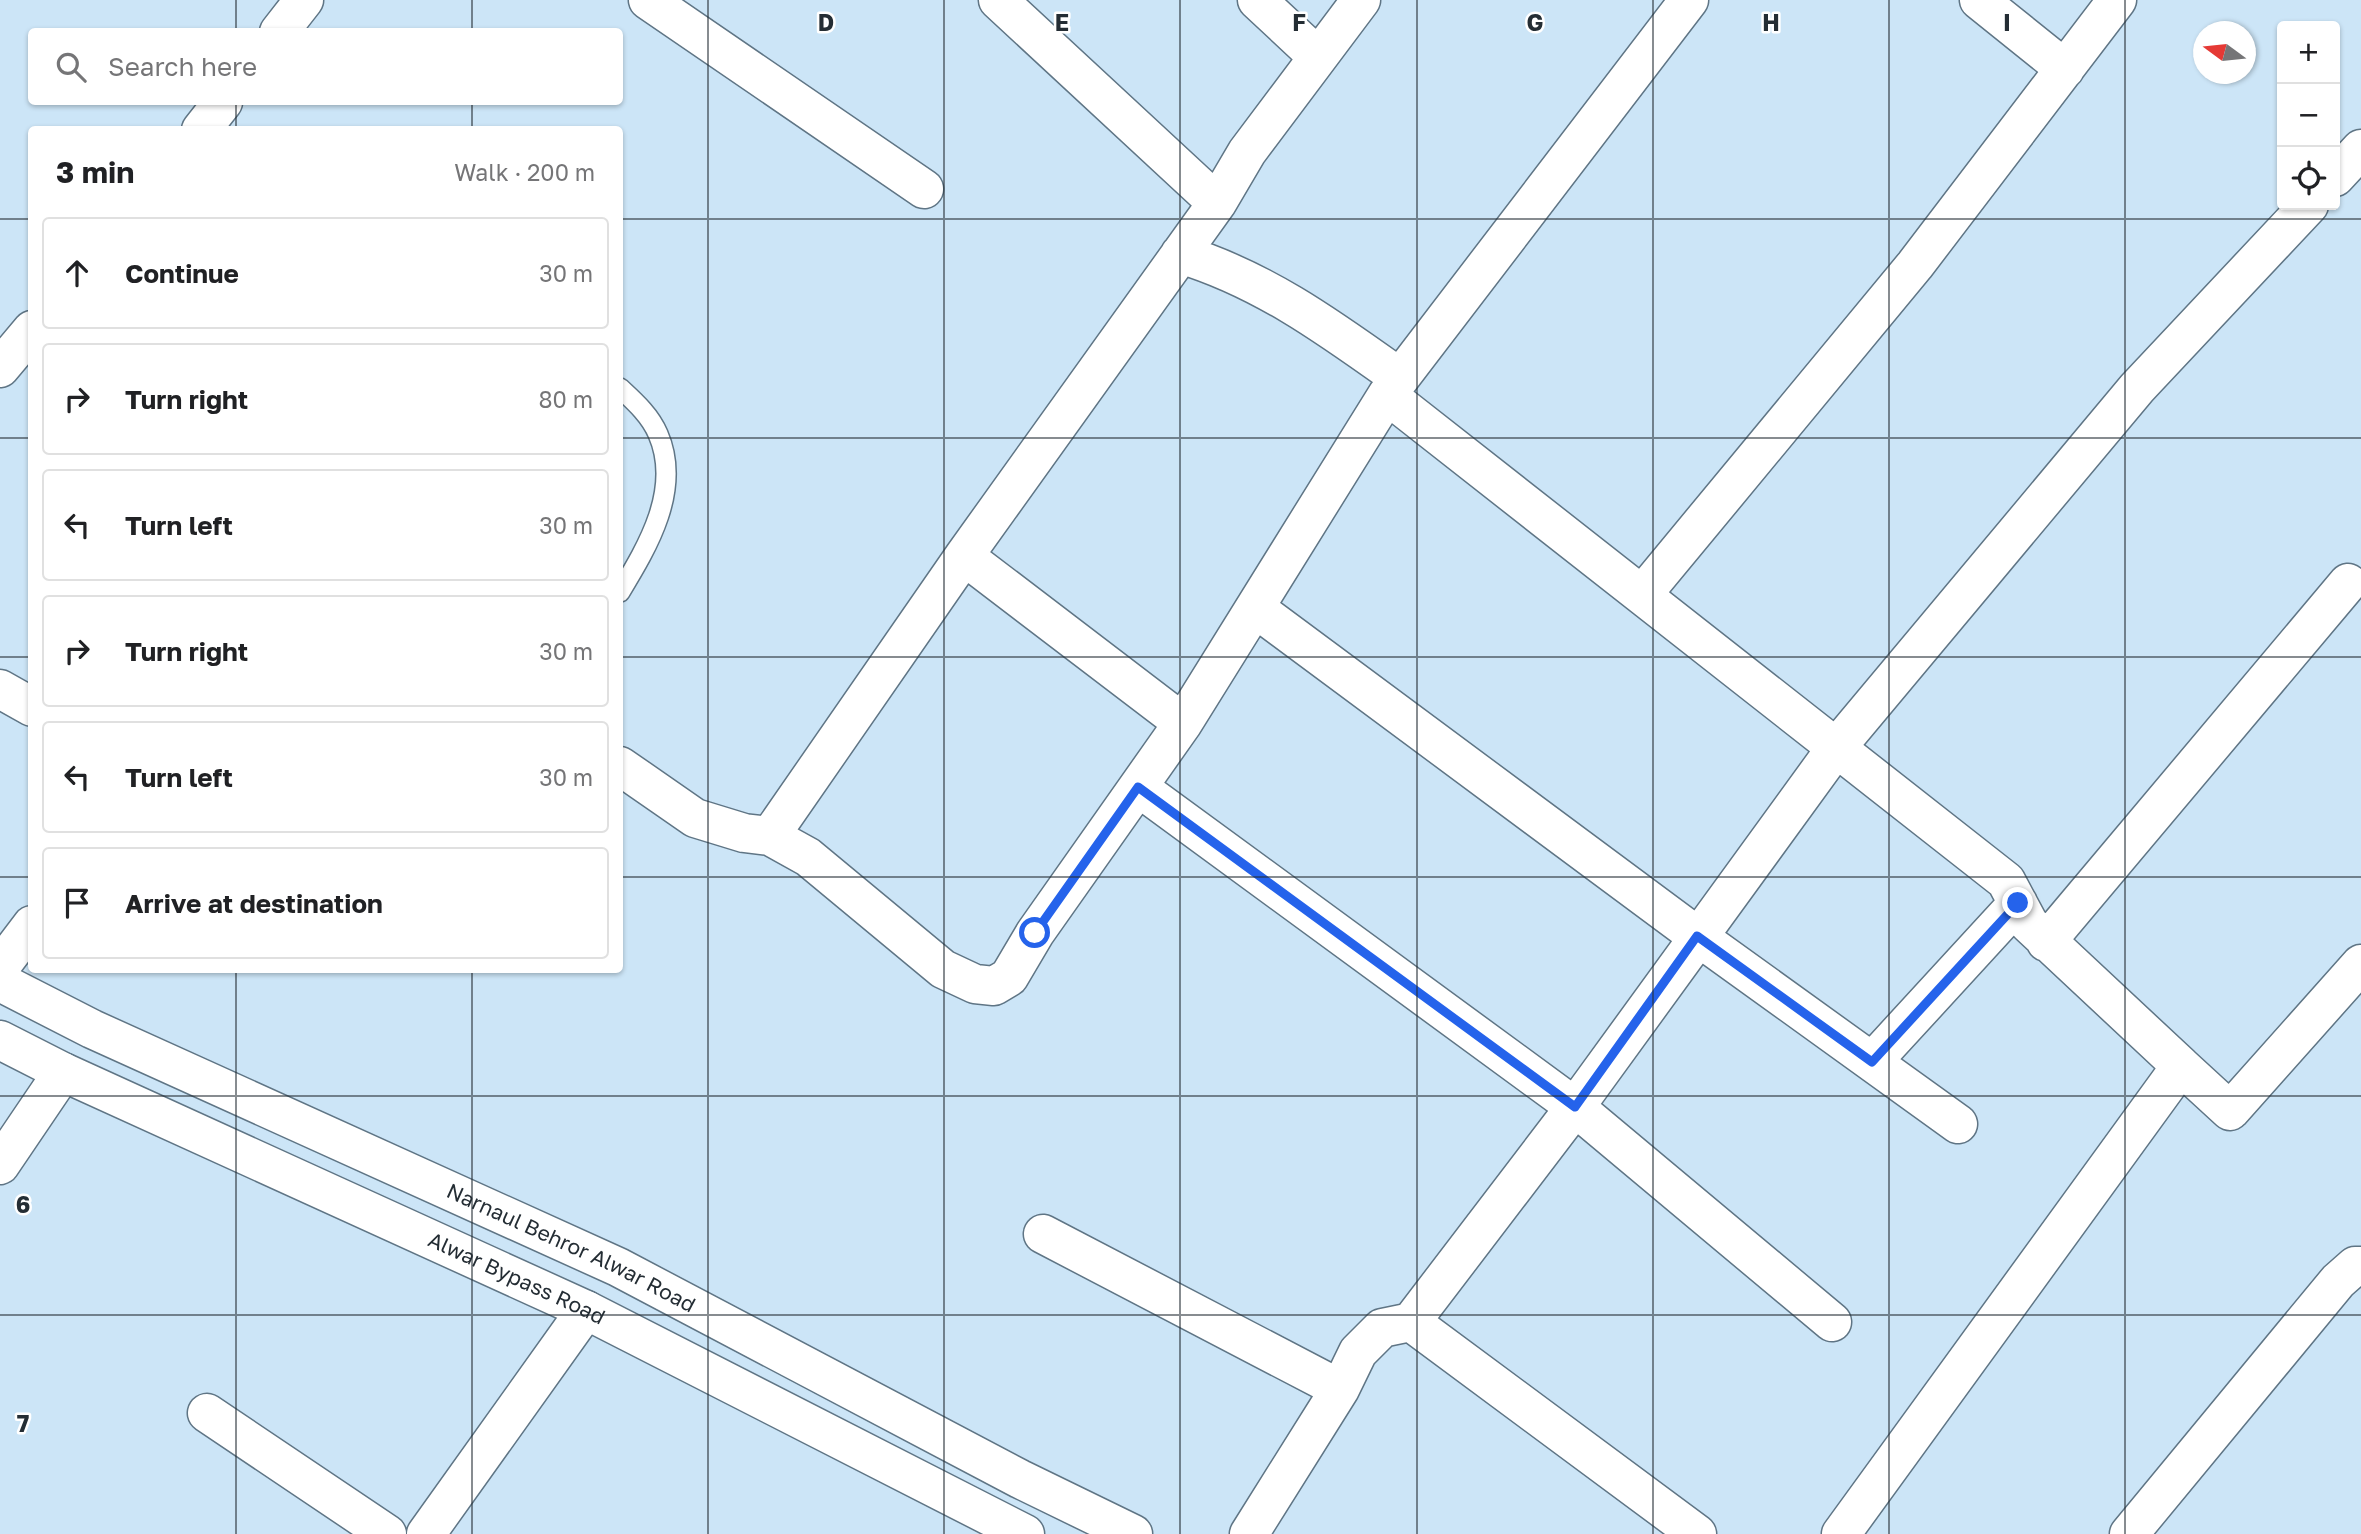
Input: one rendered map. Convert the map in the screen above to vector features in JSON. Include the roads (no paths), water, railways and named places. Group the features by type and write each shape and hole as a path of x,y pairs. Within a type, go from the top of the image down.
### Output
{"street":[{"path":"282,28 304,0"},
{"path":"648,0 924,189"},
{"path":"998,0 1217,203"},
{"path":"1257,0 1318,57"},
{"path":"770,836 964,556 1217,203 1247,152 1362,0"},
{"path":"623,768 695,818 744,833 770,836 808,857 943,969 975,984 994,986 1009,977 1035,933 1183,723 1394,386 1689,0"},
{"path":"1979,0 2065,69"},
{"path":"1642,595 1916,265 2117,0"},
{"path":"204,126 221,105"},
{"path":"2340,172 2361,149"},
{"path":"1250,1534 1340,1389 1358,1352 1382,1328 1412,1322 1575,1107 1836,748 2137,388 2304,210"},
{"path":"1180,254 1221,266 1280,296 1394,386 1642,595 2006,881 2029,924 2046,942 2230,1111 2361,964"},
{"path":"0,368 28,335"},
{"path":"964,556 1183,723"},
{"path":"2046,942 2348,583"},
{"path":"1255,608 1697,936 1958,1124"},
{"path":"0,689 28,705"},
{"path":"1138,787 1575,1107 1832,1322"},
{"path":"1872,1062 2018,903"},
{"path":"0,967 28,930"},
{"name":"Narnaul Behror Alwar Road","path":"0,982 92,1029 618,1268 1020,1479 1133,1534"},
{"name":"Alwar Bypass Road","path":"0,1040 63,1072 586,1310 1025,1534"},
{"path":"1842,1534 2181,1066"},
{"path":"0,1165 63,1072"},
{"path":"1043,1234 1340,1389"},
{"path":"2129,1534 2338,1280 2355,1266 2361,1266"},
{"path":"426,1534 586,1310"},
{"path":"1412,1322 1697,1534"},
{"path":"206,1413 387,1534"}],"lane":[{"path":"623,391 643,411 658,434 666,470 663,505 647,548 623,587"}]}
